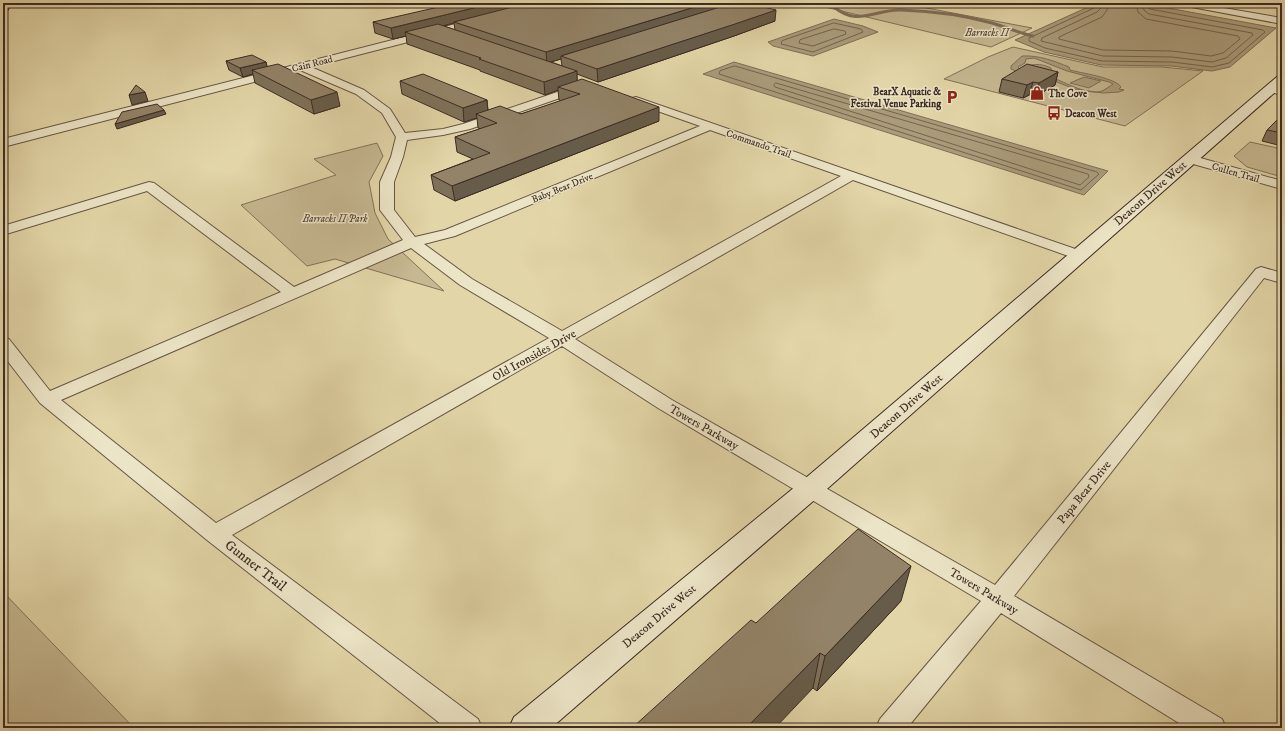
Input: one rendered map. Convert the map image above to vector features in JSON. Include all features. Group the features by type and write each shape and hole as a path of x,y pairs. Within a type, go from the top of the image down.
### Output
{"street":[{"path":"3,9 7,3"},
{"path":"707,18 732,9 733,7 726,3"},
{"path":"1181,3 1282,21"},
{"name":"Cain Road","path":"3,143 491,18"},
{"path":"439,32 461,39"},
{"path":"300,66 360,92 386,111 402,137 443,132 466,127 592,84 572,77"},
{"name":"Deacon Drive West","path":"526,728 810,489 1190,159 1276,91 1282,79"},
{"name":"Commando Trail","path":"622,94 1079,255"},
{"name":"Baby Bear Drive","path":"47,399 412,242 450,233 710,126"},
{"name":"Towers Parkway","path":"402,137 397,157 387,182 387,210 412,242 466,282 563,339 665,404 998,598 1212,728"},
{"name":"Cullen Trail","path":"1190,159 1282,185"},
{"name":"Old Ironsides Drive","path":"215,534 853,175"},
{"path":"3,231 150,186 292,294"},
{"name":"Papa Bear Drive","path":"890,728 998,598 1261,272 1282,278"},
{"name":"Gunner Trail","path":"3,343 47,399 215,534 468,728"}],"green space":[{"name":"Barracks II","path":"831,3 900,3 1032,28 991,47 821,6"},
{"path":"1013,47 1103,67 1162,67 1203,71 1125,126 944,79 988,57"},
{"path":"1250,142 1282,149 1282,177 1247,167 1234,156"},
{"name":"Barracks II Park","path":"377,143 383,156 369,182 375,213 388,239 444,291 335,259 307,266 241,205 336,175 314,159"},
{"path":"3,592 134,728 3,728"}],"water":[{"path":"1097,3 1141,3 1276,28 1230,67 1212,71 1171,66 1101,65 1044,52 1015,40"},
{"path":"834,19 863,26 878,32 813,56 773,46 768,42"},
{"path":"1022,56 1040,57 1069,67 1070,70 1098,76 1112,81 1121,87 1119,89 1124,90 1119,92 1096,92 1102,91 1113,84 1067,71 1034,58 1026,59 1025,63 1018,67 1021,70 1032,65 1047,66 1051,68 1053,78 1084,90 1075,89 1054,81 1021,73 1011,69 1011,66"},
{"path":"734,62 1108,171 1084,195 703,74"},
{"path":"1084,77 1101,81 1089,88 1070,83"}],"building":[{"path":"456,3 494,3 391,28 373,22"},
{"path":"528,3 708,3 546,52 454,22"},
{"path":"733,3 748,3 776,10 597,69 561,56"},
{"path":"438,24 577,71 544,82 479,59 481,58 405,32"},
{"path":"252,55 266,62 240,68 226,61"},
{"path":"278,64 337,92 311,100 252,70"},
{"path":"1027,64 1058,72 1039,83 1033,82 1027,85 1002,79"},
{"path":"423,74 487,100 463,108 400,81"},
{"path":"582,79 659,107 452,186 431,175 490,153 455,137 497,123 476,114 500,106 521,114 580,94 558,87"},
{"path":"136,85 145,92 129,95"},
{"path":"157,104 164,110 115,124 122,112"},
{"path":"1282,115 1282,133 1267,130"},
{"path":"858,529 911,566 825,656 820,653 746,728 632,728 751,620 756,623"}],"waterway":[{"path":"846,3 844,5 834,7 851,16 867,16 892,10 924,11 947,14 992,23 1033,36"}],"place":[{"name":"The Cove","path":"1037,93"},
{"name":"BearX Aquatic & Festival Venue Parking","path":"952,97"},
{"name":"Deacon West","path":"1054,113"}]}
